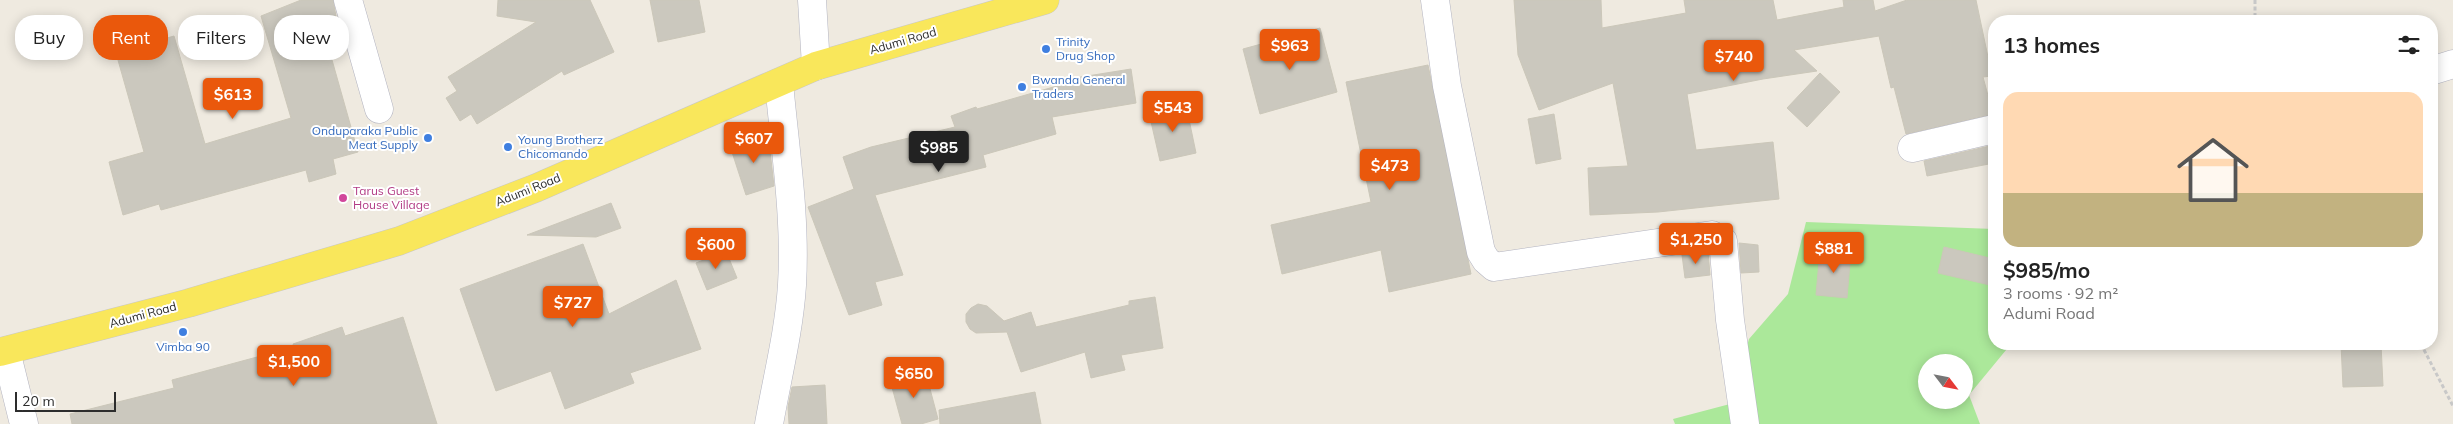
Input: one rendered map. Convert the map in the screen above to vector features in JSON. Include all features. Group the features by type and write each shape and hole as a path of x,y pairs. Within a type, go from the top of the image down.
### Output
{"main road":[{"name":"Adumi Road","path":"3,352 189,303 399,241 536,188 816,66 1045,0"}],"street":[{"path":"348,0 379,109"},
{"path":"812,0 816,66"},
{"path":"1435,0 1447,86 1481,252 1486,260 1494,267 1712,235 1718,237 1723,241 1730,320 1745,424"},
{"path":"2438,69 2453,64"},
{"path":"769,424 788,326 792,284 791,196 779,83"},
{"path":"1912,148 1988,130"},
{"path":"3,352 24,424"}],"path":[{"path":"2255,0 2255,15"},
{"path":"2423,350 2453,406"}],"green space":[{"path":"1806,222 1988,229 1988,350 2006,350 1973,390 1973,354 1918,354 1918,409 1973,409 1973,406 1980,424 1675,424 1673,419 1730,404 1749,339 1788,294"}],"building":[{"path":"301,0 333,0 336,15 274,15 274,60 332,60 358,152 333,159 336,174 309,182 306,170 161,210 159,204 123,215 109,162 144,152 118,60 168,60 168,38 174,36 178,50 178,60 181,60 205,144 291,118 264,26 264,15"},
{"path":"498,0 590,0 614,52 564,75 562,71 477,124 471,114 460,121 446,98 457,91 448,77 536,22 497,16"},
{"path":"650,0 699,0 705,32 658,42"},
{"path":"1514,0 1601,0 1602,28 1686,13 1684,0 1773,0 1777,20 1844,7 1843,0 1873,0 1875,11 1907,0 1976,0 1988,57 1988,76 1983,77 1988,96 1988,115 1906,134 1894,87 1891,88 1879,36 1794,50 1817,71 1763,79 1687,94 1696,150 1773,142 1779,199 1658,212 1590,215 1588,168 1628,166 1613,83 1539,110 1518,55"},
{"path":"1320,28 1337,92 1260,114 1243,49"},
{"path":"1428,65 1471,274 1389,292 1381,250 1282,274 1271,225 1371,202 1346,82"},
{"path":"1131,69 1136,103 1052,117 1056,134 983,155 986,167 875,195 903,275 875,282 882,305 849,315 808,207 854,189 843,157 871,147 955,127 951,116 976,107 977,109 1057,86 1056,81"},
{"path":"1820,73 1840,92 1807,127 1787,108"},
{"path":"1186,105 1196,153 1160,161 1149,113"},
{"path":"1554,114 1561,159 1536,164 1528,119"},
{"path":"768,133 774,186 746,195 730,146"},
{"path":"1988,146 1988,164 1927,176 1924,161"},
{"path":"611,203 621,228 596,237 527,235"},
{"path":"1739,243 1758,245 1759,272 1741,273"},
{"path":"583,244 609,314 676,280 701,349 630,373 634,383 565,409 551,371 496,391 460,289"},
{"path":"1944,247 1988,258 1988,285 1938,273"},
{"path":"1820,250 1851,252 1847,298 1816,295"},
{"path":"726,251 737,278 707,290 696,263"},
{"path":"1708,251 1710,275 1685,278 1682,255"},
{"path":"1155,297 1163,348 1121,355 1125,370 1091,378 1085,352 1021,372 1007,332 976,333 970,329 966,322 966,314 978,304 987,306 1004,321 1031,312 1036,327 1129,305 1129,301"},
{"path":"403,317 437,424 72,424 70,414 174,388 172,380 294,347 293,344 342,327 345,336"},
{"path":"2341,350 2381,350 2383,386 2343,387"},
{"path":"925,370 938,419 921,424 902,424 890,380"},
{"path":"825,385 827,424 789,424 788,407 792,387"},
{"path":"1035,392 1041,424 940,424 939,410"}],"place":[{"name":"Trinity Drug Shop","path":"1046,49"},
{"name":"Bwanda General Traders","path":"1022,87"},
{"name":"Onduparaka Public Meat Supply","path":"428,138"},
{"name":"Young Brotherz Chicomando","path":"508,147"},
{"name":"Tarus Guest House Village","path":"343,198"},
{"name":"Vimba 90","path":"183,332"}]}
